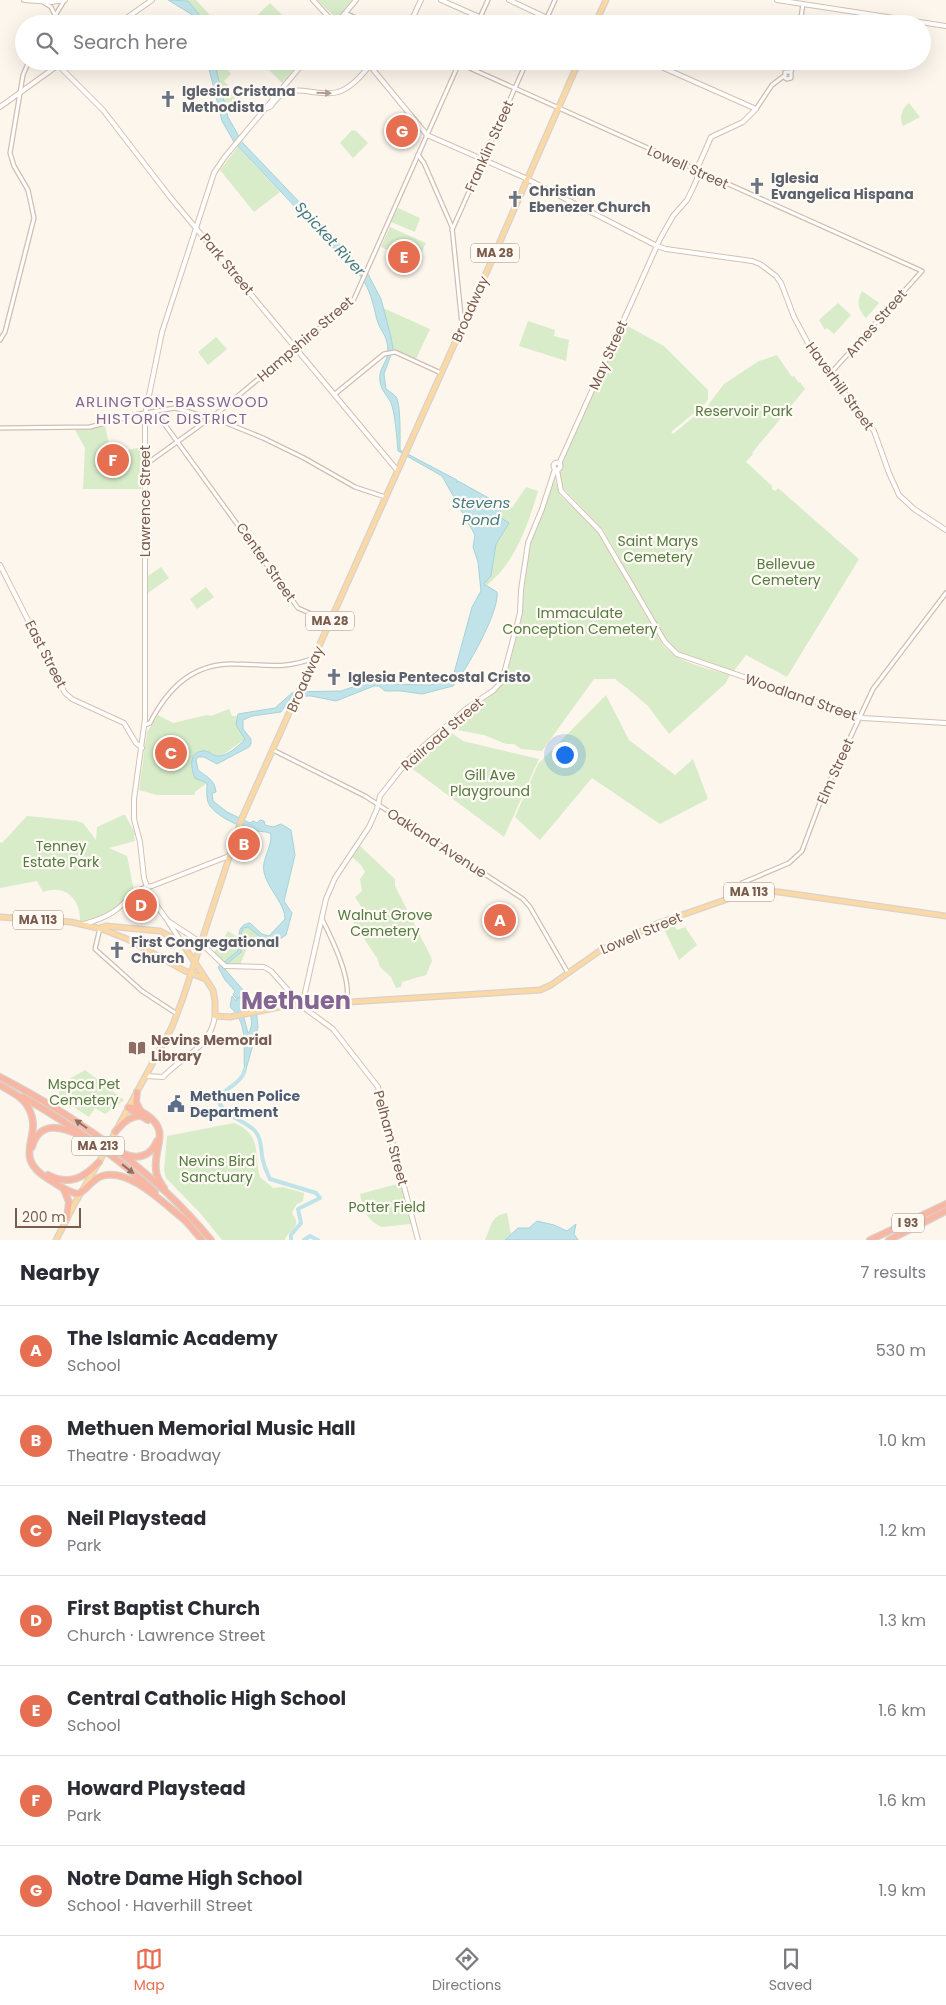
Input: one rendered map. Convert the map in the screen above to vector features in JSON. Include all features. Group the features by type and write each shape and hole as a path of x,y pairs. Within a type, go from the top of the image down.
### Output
{"highway":[{"name":"MA 213","path":"0,1077 53,1106 104,1140 134,1164 173,1199 202,1240"},
{"path":"0,1085 21,1098 29,1109 33,1123 29,1153 31,1163 38,1172 72,1193 80,1194 99,1177 121,1175 140,1186 190,1222"},
{"name":"MA 213","path":"0,1085 44,1109 110,1155 134,1173 211,1240"},
{"path":"104,1140 130,1156 139,1157 147,1154 154,1146 157,1134 152,1123 141,1114 136,1105 137,1092"},
{"path":"129,1108 154,1120 158,1127 160,1137 156,1172 160,1183 173,1199"},
{"path":"115,1132 130,1118 141,1114"},
{"path":"99,1162 89,1172 79,1178 70,1180 58,1179 36,1166 32,1156 33,1144 43,1132 58,1128 81,1136 110,1155"},
{"path":"58,1185 68,1197 69,1208 67,1218"},
{"name":"I 93","path":"870,1240 946,1204"},
{"name":"I 93","path":"889,1240 946,1211"}],"main road":[{"path":"24,0 42,2 65,0"},
{"path":"131,15 152,0"},
{"path":"314,0 327,15"},
{"path":"345,13 356,0"},
{"path":"414,15 421,0"},
{"path":"442,0 476,15"},
{"path":"509,0 541,15"},
{"path":"599,15 606,0"},
{"path":"777,0 874,15"},
{"path":"931,24 946,26"},
{"path":"0,107 51,70"},
{"name":"Park Street","path":"63,70 103,110 170,197 297,347 397,470"},
{"name":"Lawrence Street","path":"184,946 146,887 133,812 145,725 145,413 162,332 214,173 298,70"},
{"path":"268,108 286,92 340,92 350,86 366,70"},
{"name":"Haverhill Street","path":"373,70 427,135 526,179 657,246 672,250 743,259 760,264 770,271 781,283 794,317 807,341 874,431 888,473 899,495 914,509 946,530"},
{"name":"Broadway","path":"56,1240 129,1108 177,1014 242,818 574,70"},
{"path":"668,70 756,109"},
{"path":"290,80 292,89 298,92"},
{"name":"May Street","path":"556,470 560,467 559,464 657,246 673,216 687,200 696,183 697,171 711,137 743,122 756,109"},
{"name":"Railroad Street","path":"302,1006 326,899 335,878 369,827 380,796 386,786 410,758 466,709 494,690 502,681 517,627 528,543 556,470"},
{"name":"Woodland Street","path":"556,470 561,491 600,531 664,642 671,650 683,658 868,719 946,723"},
{"name":"East Street","path":"0,565 65,693 72,699 124,724 142,748"},
{"path":"135,741 143,742"},
{"path":"83,924 108,915 138,890 229,856"},
{"path":"213,862 226,865"},
{"name":"Lowell Street","path":"214,1016 240,1015 294,1006 535,990 551,985 605,948 659,923 749,892 767,891 946,916"},
{"name":"MA 113","path":"0,917 83,924 100,928 127,939 198,975 206,981"},
{"name":"Pelham Street","path":"166,919 200,942 225,966 264,967 271,970 302,1006 333,1029 378,1087 418,1240"},
{"name":"MA 113","path":"100,928 106,926 160,931 173,937 184,946 214,993 214,1016"},
{"path":"190,956 196,955"},
{"path":"192,972 201,973"},
{"path":"215,1009 224,1017"},
{"path":"146,1076 164,1077 205,1041 212,1030 214,1016"}],"street":[{"path":"42,2 49,5 55,15 65,0"},
{"path":"481,15 488,0"},
{"path":"548,15 555,0"},
{"path":"801,15 803,4"},
{"path":"345,13 350,15"},
{"path":"0,340 6,330 34,218 27,187 14,166 10,153 25,70"},
{"name":"Hampshire Street","path":"144,465 209,418 354,299 456,70"},
{"name":"Lowell Street","path":"476,70 514,89 922,271"},
{"name":"Franklin Street","path":"452,230 523,70"},
{"path":"756,109 772,85 784,76 786,72 791,72 792,76 790,78 787,79 784,76"},
{"path":"418,155 452,230 462,326"},
{"name":"Ames Street","path":"830,374 922,271"},
{"path":"335,394 384,354 395,352 441,373"},
{"path":"0,428 83,427 175,408 234,426 289,450 355,487 385,497"},
{"name":"Center Street","path":"155,411 231,512 298,608 330,622"},
{"name":"Elm Street","path":"724,900 742,883 789,863 802,851 821,800 872,689 946,593"},
{"path":"145,725 151,720 174,687 189,675 200,670 222,664 270,667 290,666 314,658"},
{"path":"145,720 151,720"},
{"name":"Oakland Avenue","path":"273,750 368,798 525,901 568,973"},
{"path":"321,917 335,945 344,976 347,996 346,1003"},
{"path":"100,928 95,949 142,991 177,1014"}],"green space":[{"path":"185,0 196,0 210,15 200,15"},
{"path":"317,0 352,0 340,15 333,15"},
{"path":"270,3 282,15 257,15"},
{"path":"216,70 227,70 231,74 224,81 238,96 225,107"},
{"path":"269,70 293,70 282,83"},
{"path":"909,103 920,117 903,126 901,113"},
{"path":"352,130 356,131 368,143 353,158 340,143"},
{"path":"238,147 280,192 254,212 220,170"},
{"path":"398,208 420,218 415,232 391,222"},
{"path":"390,227 426,243 416,263 381,247"},
{"path":"862,291 879,303 866,318 861,312 859,305"},
{"path":"838,303 851,315 834,334 827,328 825,330 819,320"},
{"path":"383,308 430,329 416,359 393,349"},
{"path":"528,321 555,330 554,336 569,340 566,361 519,346"},
{"name":"Bellevue Cemetery","path":"624,324 664,346 708,390 708,399 705,404 671,432 673,434 708,405 724,384 759,361 777,355 792,377 794,376 805,389 746,462 772,486 772,489 775,491 778,488 859,559 787,677 746,655 733,672 672,649 604,531 564,489 559,476 565,456"},
{"path":"216,337 227,349 208,365 198,352"},
{"path":"105,425 111,454 141,447 141,489 83,489 85,448 75,430 91,429"},
{"name":"Immaculate Conception Cemetery","path":"554,478 560,495 598,532 663,645 677,657 730,675 725,684 669,734 648,706 615,679 594,679 542,751 521,749 514,744 506,744 484,735 457,730 449,725 498,689 503,682 508,670 522,611 528,550"},
{"path":"526,487 538,491 525,530 513,555 496,577 486,586 485,582 493,566 496,544 508,523 498,516 505,504 512,508"},
{"path":"161,567 169,578 148,593 148,576"},
{"path":"206,587 214,597 197,609 190,599"},
{"path":"606,695 629,740 675,775 693,759 708,799 660,824 592,778 540,840 515,817 538,764"},
{"path":"229,709 232,716 238,716 236,725 245,739 224,754 218,756 202,751 191,760 201,781 207,783 195,792 194,795 157,795 139,790 147,732 158,715 173,723 207,715 211,716"},
{"name":"Gill Ave Playground","path":"446,729 463,741 539,759 504,837 406,764"},
{"name":"Tenney Estate Park","path":"125,815 136,835 134,835 135,841 109,848 127,856 134,891 103,915 96,919 80,921 78,906 70,895 58,890 43,892 37,881 0,888 0,842 2,843 27,816 83,823 96,840 97,827"},
{"name":"Walnut Grove Cemetery","path":"359,845 395,879 395,886 431,957 432,961 426,975 402,982 401,987 396,988 391,977 380,967 377,958 349,916 362,908 355,897 362,891 360,879 365,872 361,865 351,856"},
{"path":"672,921 677,930 685,927 697,945 679,960 662,925"},
{"path":"249,925 261,937 248,945 240,965 226,964 214,953 228,931 239,938 242,928"},
{"name":"Mspca Pet Cemetery","path":"85,1070 124,1100 105,1114 95,1108 89,1117 58,1097 61,1084"},
{"name":"Nevins Bird Sanctuary","path":"234,1123 249,1133 253,1139 260,1177 273,1188 283,1187 304,1193 303,1201 297,1204 292,1212 296,1220 295,1226 285,1240 222,1240 201,1214 166,1178 164,1170 167,1136"},
{"name":"Potter Field","path":"401,1183 411,1224 382,1227 372,1221 366,1214 360,1194"},
{"path":"507,1213 511,1234 505,1240 485,1240 494,1219 501,1214"}],"water":[{"path":"168,0 188,1 200,15 191,14"},
{"name":"Stevens Pond","path":"209,70 216,70 228,117 242,142 368,274 381,299 393,349 384,374 386,389 398,401 400,450 457,480 457,483 458,481 503,506 498,516 509,523 496,544 491,576 484,584 497,592 497,601 493,613 466,668 453,686 422,694 385,691 379,686 374,686 336,701 311,696 292,696 281,712 252,716 243,720 243,729 251,739 249,747 217,764 204,757 198,757 196,760 198,770 214,784 216,792 212,793 213,801 227,812 250,823 253,821 257,823 260,820 264,821 265,825 273,827 281,824 291,830 295,855 284,901 292,913 286,935 277,941 264,940 248,927 243,928 241,952 223,967 244,991 245,995 236,998 233,995 235,991 225,980 218,967 238,951 239,933 245,924 250,923 262,934 269,936 285,919 285,914 266,878 263,867 271,834 237,825 222,817 211,807 207,800 207,783 195,778 192,766 194,755 204,751 221,756 232,750 245,739 236,725 238,714 275,708 293,692 341,691 373,680 394,684 431,685 449,679 454,673 472,607 481,591 478,562 473,547 475,535 442,476 398,451 392,405 381,387 380,381 380,373 388,352 387,342 377,320 367,287 361,277 234,142 222,121"},
{"path":"232,996 236,1001 236,999 246,996 256,1007 258,1027 245,1073 243,1029 236,1014 230,1007","holes":["244,1006 249,1009 251,1025 248,1033 240,1009"]},
{"path":"537,1221 554,1225 567,1231 576,1224 574,1234 578,1240 505,1240 518,1228 529,1228"}],"waterway":[{"name":"Spicket River","path":"245,1069 241,1078 218,1098 220,1105 228,1114 250,1127 258,1135 264,1166 270,1179 316,1193 320,1198 298,1209 301,1223 291,1235 291,1240"},
{"name":"Spicket River","path":"304,1240 310,1236 318,1240"}],"place":[{"name":"Iglesia Cristana Methodista","path":"168,99"},
{"name":"Notre Dame High School","path":"402,131"},
{"name":"Iglesia Evangelica Hispana","path":"757,186"},
{"name":"Christian Ebenezer Church","path":"515,199"},
{"name":"Central Catholic High School","path":"404,257"},
{"name":"Howard Playstead","path":"113,460"},
{"name":"Iglesia Pentecostal Cristo","path":"334,677"},
{"name":"Neil Playstead","path":"171,753"},
{"name":"Methuen Memorial Music Hall","path":"244,844"},
{"name":"First Baptist Church","path":"141,905"},
{"name":"The Islamic Academy","path":"500,920"},
{"name":"First Congregational Church","path":"117,950"},
{"name":"Nevins Memorial Library","path":"137,1048"},
{"name":"Methuen Police Department","path":"176,1104"}],"district":[{"name":"ARLINGTON-BASSWOOD HISTORIC DISTRICT","path":"172,410"},
{"name":"Methuen","path":"296,1001"}],"park label":[{"name":"Reservoir Park","path":"744,411"},
{"name":"Saint Marys Cemetery","path":"658,550"}]}
